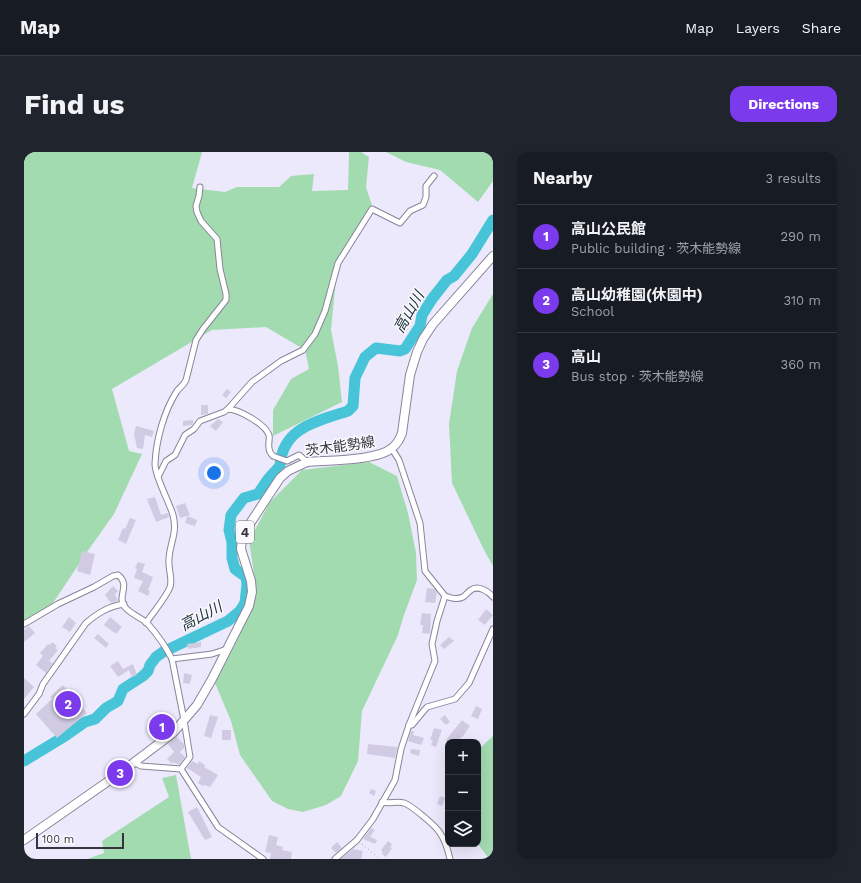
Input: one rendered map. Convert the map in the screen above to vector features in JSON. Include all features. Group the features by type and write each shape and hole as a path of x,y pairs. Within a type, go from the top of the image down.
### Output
{"main road":[{"name":"茨木能勢線","path":"24,840 173,733 197,705 249,606 252,592 251,581 241,549 242,539 246,528 280,478 288,471 307,462 374,457 392,449 402,433 410,375 417,352 433,324 493,256"}],"street":[{"path":"158,477 166,460 175,455 185,435 194,429 200,421 228,409 252,382 281,361 302,350 315,334 325,312 338,263 372,209 400,223 410,211 423,205 426,197 426,186 434,176"},
{"path":"146,623 170,587 168,560 174,540 175,526 173,515 158,477 155,465 163,421 177,390 184,385 196,340 226,300 220,269 217,239 201,221 197,212 196,206 200,187"},
{"path":"228,409 234,409 244,414 265,428 269,436 269,449 273,456 287,461 299,455 307,462"},
{"path":"392,449 399,460 420,523 425,571 445,596 456,599 463,597 472,589 482,589 490,593 493,597"},
{"path":"24,624 58,604 113,576 118,575 122,578 124,583 122,600 124,604 131,612 146,623 168,651 172,659 190,757 181,769"},
{"path":"335,859 357,840 373,819 395,780 409,726 435,661 432,644 445,596"},
{"path":"24,714 86,623 112,606 124,604"},
{"path":"409,726 412,725 427,707 455,699 469,683 493,629"},
{"path":"172,659 212,654 227,649"},
{"path":"134,762 141,766 181,769"},
{"path":"181,769 218,827 262,859"},
{"path":"382,802 390,804 395,802 405,803 431,822 440,833 450,859"}],"path":[{"path":"357,840 380,859"}],"green space":[{"path":"24,152 202,152 192,188 225,192 237,187 279,187 291,176 314,174 312,191 348,190 349,152 361,152 369,157 366,187 372,205 337,268 331,330 338,366 342,402 273,436 273,410 291,379 309,369 305,350 266,327 212,330 112,389 129,451 142,454 114,514 49,609 24,627"},
{"path":"386,152 493,152 493,181 478,202 440,170 406,162"},
{"path":"493,294 493,566 452,483 449,424 457,371 472,328"},
{"path":"369,462 397,476 408,513 416,553 417,580 398,635 362,711 358,761 341,796 326,805 303,812 288,809 272,801 240,755 231,721 215,683 239,637 257,593 249,541 270,502 302,470"},
{"path":"493,736 493,859 489,859 480,847 481,747"},
{"path":"176,775 191,859 87,859 104,853 102,841 169,797 162,778"}],"building":[{"path":"227,389 231,392 226,398 222,395"},
{"path":"201,405 208,405 208,414 201,415"},
{"path":"218,419 223,422 216,431 210,426"},
{"path":"193,420 192,425 183,426 183,421"},
{"path":"136,426 154,431 152,437 145,435 143,449 137,448 134,434"},
{"path":"155,497 161,515 168,513 169,517 156,522 147,499"},
{"path":"185,503 190,515 180,518 176,506"},
{"path":"187,516 197,520 195,526 185,523"},
{"path":"130,518 136,520 126,544 118,540 123,528 125,529"},
{"path":"82,551 95,554 90,575 77,571"},
{"path":"138,562 145,564 142,572 153,577 148,590 150,591 148,596 138,591 143,581 134,578 137,569 135,568"},
{"path":"113,586 118,591 115,594 118,601 111,603 105,595"},
{"path":"427,588 435,589 437,592 435,603 425,602"},
{"path":"486,609 493,615 485,625 478,620"},
{"path":"422,613 431,614 430,634 422,633 423,625 420,625"},
{"path":"69,617 76,623 70,632 62,627"},
{"path":"110,617 122,627 116,634 104,625"},
{"path":"29,626 35,633 24,642 24,630"},
{"path":"98,634 109,644 106,648 94,638"},
{"path":"449,637 454,641 444,649 440,645"},
{"path":"52,642 57,646 55,648 58,650 49,661 53,663 46,673 36,665 43,656 40,653 48,644 50,645"},
{"path":"201,642 201,647 188,649 187,644"},
{"path":"118,661 123,669 133,664 137,675 132,677 129,670 118,677 110,666"},
{"path":"184,673 192,675 190,684 183,683"},
{"path":"24,678 34,687 24,699"},
{"path":"63,685 87,713 57,738 36,714 52,699 50,697"},
{"path":"476,706 482,709 478,719 471,716"},
{"path":"210,715 218,717 211,738 204,736"},
{"path":"445,715 450,722 446,725 440,719"},
{"path":"161,720 169,729 161,735 154,725"},
{"path":"462,720 470,726 460,739 447,739"},
{"path":"434,728 442,730 436,747 431,745 433,740 430,740"},
{"path":"222,730 231,730 231,740 222,740"},
{"path":"411,731 414,731 413,735 424,738 421,745 408,741"},
{"path":"177,737 184,744 184,748 180,752 185,757 179,765 173,762 172,764 167,759 174,752 168,744"},
{"path":"368,744 397,747 395,758 367,754"},
{"path":"411,749 420,750 419,756 410,753"},
{"path":"192,761 198,764 199,761 205,765 204,767 218,775 210,787 203,786 198,783 201,777 187,768"},
{"path":"371,789 376,791 374,796 369,793"},
{"path":"440,796 445,798 442,806 437,804"},
{"path":"197,807 212,837 205,840 188,812"},
{"path":"371,828 375,830 370,837 377,840 375,844 363,839"},
{"path":"269,835 278,837 276,845 283,847 282,850 292,852 291,859 270,859 271,853 265,852"},
{"path":"388,841 392,844 390,847 392,848 386,857 382,854 383,853 381,850"},
{"path":"337,842 342,848 336,853 331,848"},
{"path":"353,849 363,851 361,859 341,859"}],"waterway":[{"name":"高山川","path":"24,761 85,722 95,719 106,708 118,701 123,689 143,676 148,671 150,665 156,657 163,652 228,621 240,611 245,603 247,584 246,577 235,569 232,558 232,542 229,530 231,515 244,498 258,494 268,479 280,466 282,453 287,443 294,435 313,423 348,411 353,406 355,378 365,357 376,348 400,351 405,349 420,326 422,315 432,299 447,280 454,276 472,254 493,220"}],"place":[{"name":"高山幼稚園(休園中)","path":"68,704"},
{"name":"高山公民館","path":"162,727"},
{"name":"高山","path":"120,773"}]}
